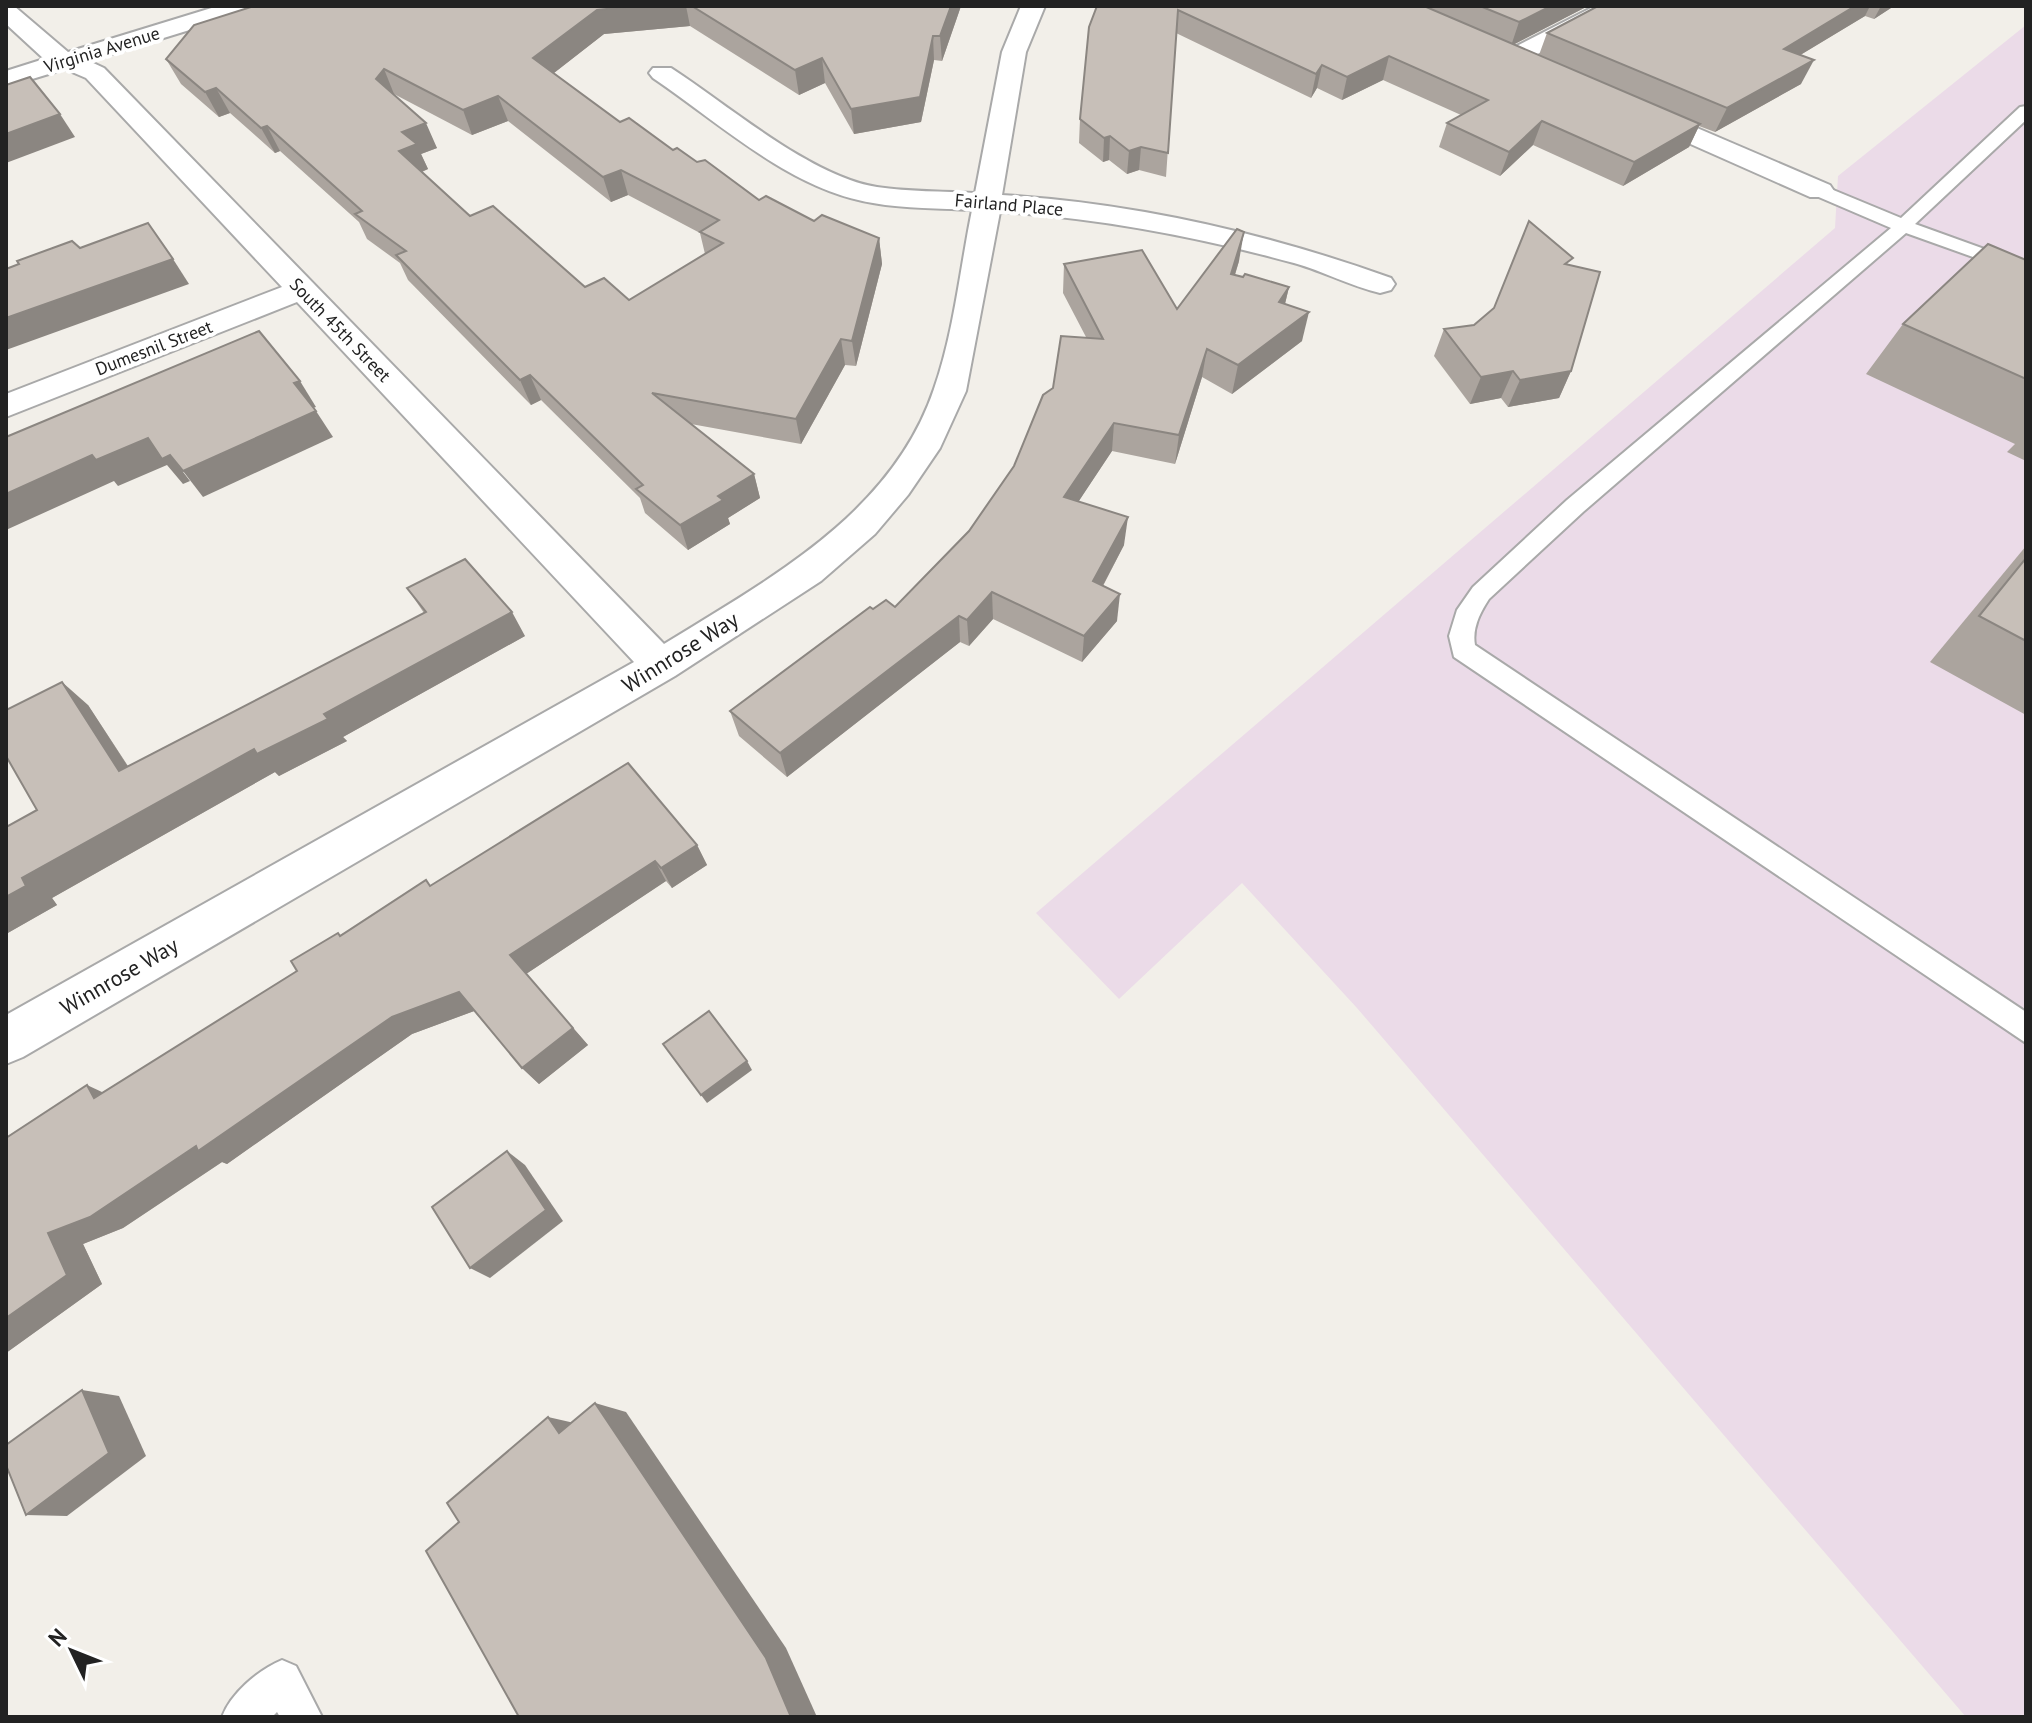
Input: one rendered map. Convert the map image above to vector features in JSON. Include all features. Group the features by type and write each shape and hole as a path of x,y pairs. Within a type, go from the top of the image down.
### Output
{"street":[{"name":"Virginia Avenue","path":"6,79 243,6"},
{"name":"Winnrose Way","path":"6,1041 661,665 808,572 862,525 896,487 923,448 950,391 989,203 1014,52 1033,6"},
{"path":"1514,57 1613,6"},
{"name":"South 45th Street","path":"6,11 40,45 95,73 661,665"},
{"path":"1487,46 1541,69"},
{"name":"Fairland Place","path":"662,73 821,178 873,195 1045,206 1163,224 1305,257 1380,284"},
{"path":"1624,105 1820,191"},
{"name":"Dumesnil Street","path":"6,406 301,290"}],"lane":[{"path":"2026,111 1875,254 1575,506 1481,593 1469,610 1461,636 1463,650 2026,1029"},
{"path":"1820,191 1903,226 2026,270"},
{"path":"242,1717 282,1680 302,1717"}],"shaded area":[{"path":"2026,25 2026,1717 1966,1717 1357,1008 1242,883 1119,999 1036,913 1835,228 1838,176"}],"building":[{"path":"254,6 635,6 597,10 533,58 620,122 629,118 673,150 677,148 697,162 705,160 759,200 766,196 814,221 822,215 879,238 852,341 841,339 796,419 652,393 754,474 718,496 723,500 680,525 636,489 643,485 530,375 520,380 396,255 406,251 355,214 362,211 267,126 261,128 216,88 205,92 166,59 194,25","holes":["384,69 463,110 498,96 603,177 621,170 719,220 700,232 723,243 629,300 604,278 585,287 493,206 470,216 399,151 417,144 402,132 426,123 376,79"]},
{"path":"692,6 951,6 940,36 933,36 920,97 851,109 822,58 795,70"},
{"path":"1097,6 1424,6 1700,124 1634,162 1542,121 1509,152 1447,123 1488,100 1389,56 1347,77 1322,65 1316,74 1178,10 1168,153 1141,147 1129,151 1110,136 1104,138 1080,119 1089,27"},
{"path":"1480,6 1551,6 1519,22"},
{"path":"1598,6 1855,6 1784,49 1814,60 1727,108 1547,33"},
{"path":"30,77 60,114 6,134 6,85"},
{"path":"1529,221 1573,258 1565,264 1600,272 1571,371 1520,380 1513,371 1481,377 1444,329 1474,325 1494,308"},
{"path":"148,223 173,259 6,318 6,269 19,264 17,261 72,241 80,248"},
{"path":"1237,229 1244,232 1231,274 1243,277 1245,274 1289,287 1279,302 1309,312 1238,365 1207,349 1179,435 1114,423 1064,497 1128,517 1093,581 1120,594 1084,636 992,592 967,620 959,616 780,753 730,711 870,607 873,609 886,600 895,607 969,531 1014,466 1043,395 1053,388 1061,336 1103,339 1064,264 1142,250 1177,309"},
{"path":"1988,244 2026,260 2026,379 1903,324"},
{"path":"259,331 300,381 294,383 316,411 183,471 170,455 162,459 148,438 96,460 92,455 6,494 6,437"},
{"path":"2026,558 2026,641 1979,616"},
{"path":"465,559 512,612 324,714 328,719 257,754 254,749 22,878 26,886 6,897 6,827 37,810 6,756 6,710 62,682 119,771 426,612 407,588"},
{"path":"628,763 697,845 661,868 655,861 510,955 573,1028 522,1068 459,992 392,1017 198,1151 196,1146 90,1217 48,1233 67,1275 6,1318 6,1138 87,1085 94,1098 297,971 291,961 338,933 340,936 426,880 430,886"},
{"path":"709,1011 747,1061 701,1095 663,1044"},
{"path":"507,1151 546,1210 470,1268 432,1207"},
{"path":"82,1390 109,1453 26,1515 6,1465 6,1445"},
{"path":"595,1403 766,1658 791,1717 519,1717 426,1551 459,1522 447,1503 548,1417 559,1433"}]}
